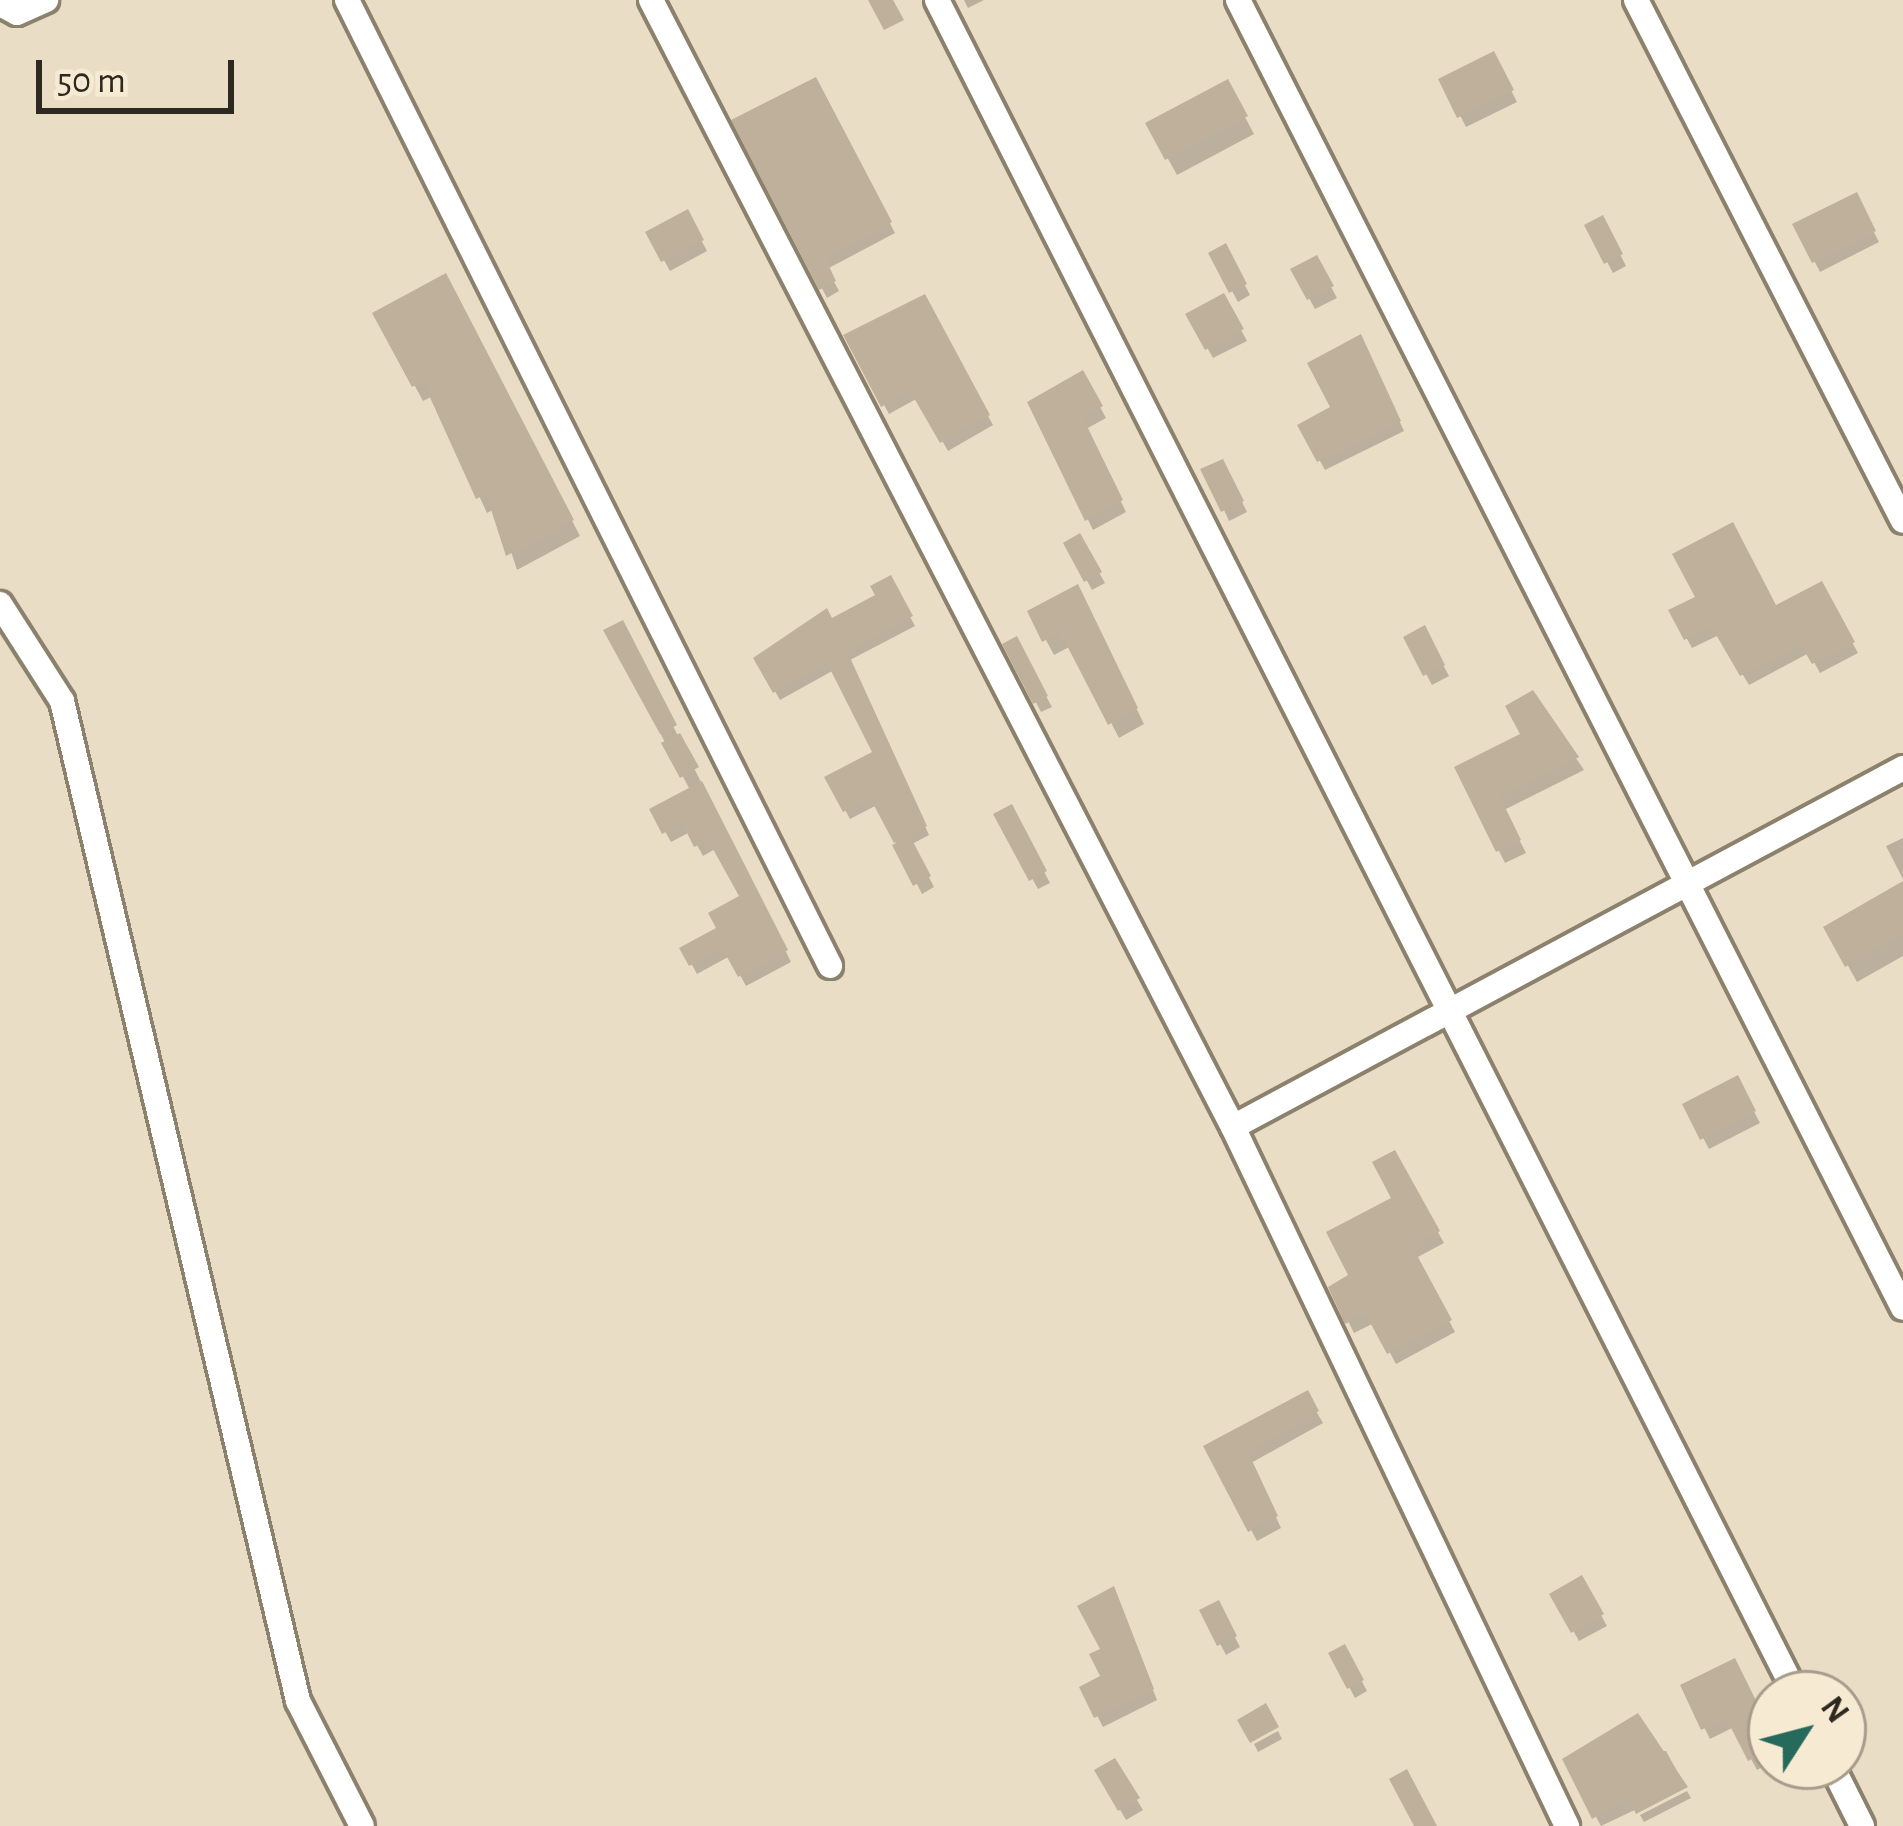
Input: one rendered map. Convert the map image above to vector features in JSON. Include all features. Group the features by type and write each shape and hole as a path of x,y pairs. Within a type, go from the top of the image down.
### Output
{"street":[{"path":"0,4 17,13 46,0"},
{"path":"347,0 830,966"},
{"path":"651,0 1232,1127 1567,1826"},
{"path":"937,0 1784,1670"},
{"path":"1238,0 1691,881 1903,1308"},
{"path":"1636,0 1903,520"},
{"path":"0,604 62,701 298,1701 362,1826"},
{"path":"1232,1127 1903,768"},
{"path":"1844,1790 1862,1826"}],"building":[{"path":"868,0 893,0 904,20 884,30"},
{"path":"1494,51 1514,90 1457,118 1438,79"},
{"path":"816,77 892,222 825,258 836,281 819,290 731,120"},
{"path":"1228,79 1248,116 1165,160 1145,123"},
{"path":"1857,192 1876,231 1812,263 1792,224"},
{"path":"688,209 704,240 661,262 645,232"},
{"path":"1603,215 1623,254 1604,264 1584,225"},
{"path":"1226,243 1247,284 1229,293 1208,253"},
{"path":"1317,255 1334,286 1307,300 1290,269"},
{"path":"446,273 574,520 506,556 486,494 476,499 423,382 412,387 372,313"},
{"path":"1224,293 1244,329 1205,350 1185,314"},
{"path":"925,294 990,415 940,443 910,391 881,407 843,335"},
{"path":"1361,334 1401,421 1317,462 1297,425 1330,407 1307,363"},
{"path":"1083,370 1103,406 1083,418 1123,500 1085,521 1027,402"},
{"path":"1223,459 1244,501 1221,512 1200,469"},
{"path":"1733,522 1776,605 1822,581 1855,642 1812,664 1801,645 1740,676 1711,626 1684,640 1668,610 1695,597 1672,554"},
{"path":"1080,533 1102,572 1084,582 1063,543"},
{"path":"891,575 913,616 847,651 927,826 894,843 870,798 843,812 824,777 872,752 827,663 773,693 753,658 827,608 832,618 875,595 870,586"},
{"path":"1078,584 1138,708 1108,725 1060,632 1042,642 1027,611"},
{"path":"623,620 677,725 660,734 603,630"},
{"path":"1425,625 1445,665 1423,676 1403,637"},
{"path":"1017,636 1048,696 1033,704 1002,644"},
{"path":"1533,690 1579,757 1500,797 1521,840 1496,852 1454,767 1520,734 1505,706"},
{"path":"680,733 699,767 680,778 661,743"},
{"path":"702,781 788,950 738,977 722,948 689,966 679,948 716,928 708,913 739,896 708,840 694,847 682,823 662,834 649,809"},
{"path":"1012,804 1047,871 1029,881 993,814"},
{"path":"910,836 931,876 913,886 892,845"},
{"path":"1903,881 1903,934 1845,967 1823,927"},
{"path":"1738,1075 1756,1111 1700,1140 1682,1104"},
{"path":"1395,1150 1440,1231 1412,1246 1452,1320 1387,1354 1365,1313 1345,1324 1328,1287 1348,1275 1326,1232 1391,1198 1372,1162"},
{"path":"1308,1390 1319,1411 1248,1452 1278,1516 1248,1532 1203,1446"},
{"path":"1582,1575 1604,1614 1571,1633 1549,1594"},
{"path":"1114,1586 1154,1689 1094,1718 1079,1687 1100,1676 1089,1654 1100,1649 1077,1606"},
{"path":"1219,1600 1237,1636 1217,1646 1199,1610"},
{"path":"1345,1644 1364,1680 1347,1689 1328,1653"},
{"path":"1735,1658 1747,1682 1747,1759 1726,1718 1701,1730 1680,1685"},
{"path":"1266,1703 1279,1727 1250,1743 1237,1720"},
{"path":"1638,1713 1688,1787 1636,1814 1628,1798 1592,1819 1562,1759"},
{"path":"1115,1758 1140,1798 1118,1811 1094,1770"},
{"path":"1407,1769 1437,1826 1414,1826 1389,1779"}]}
